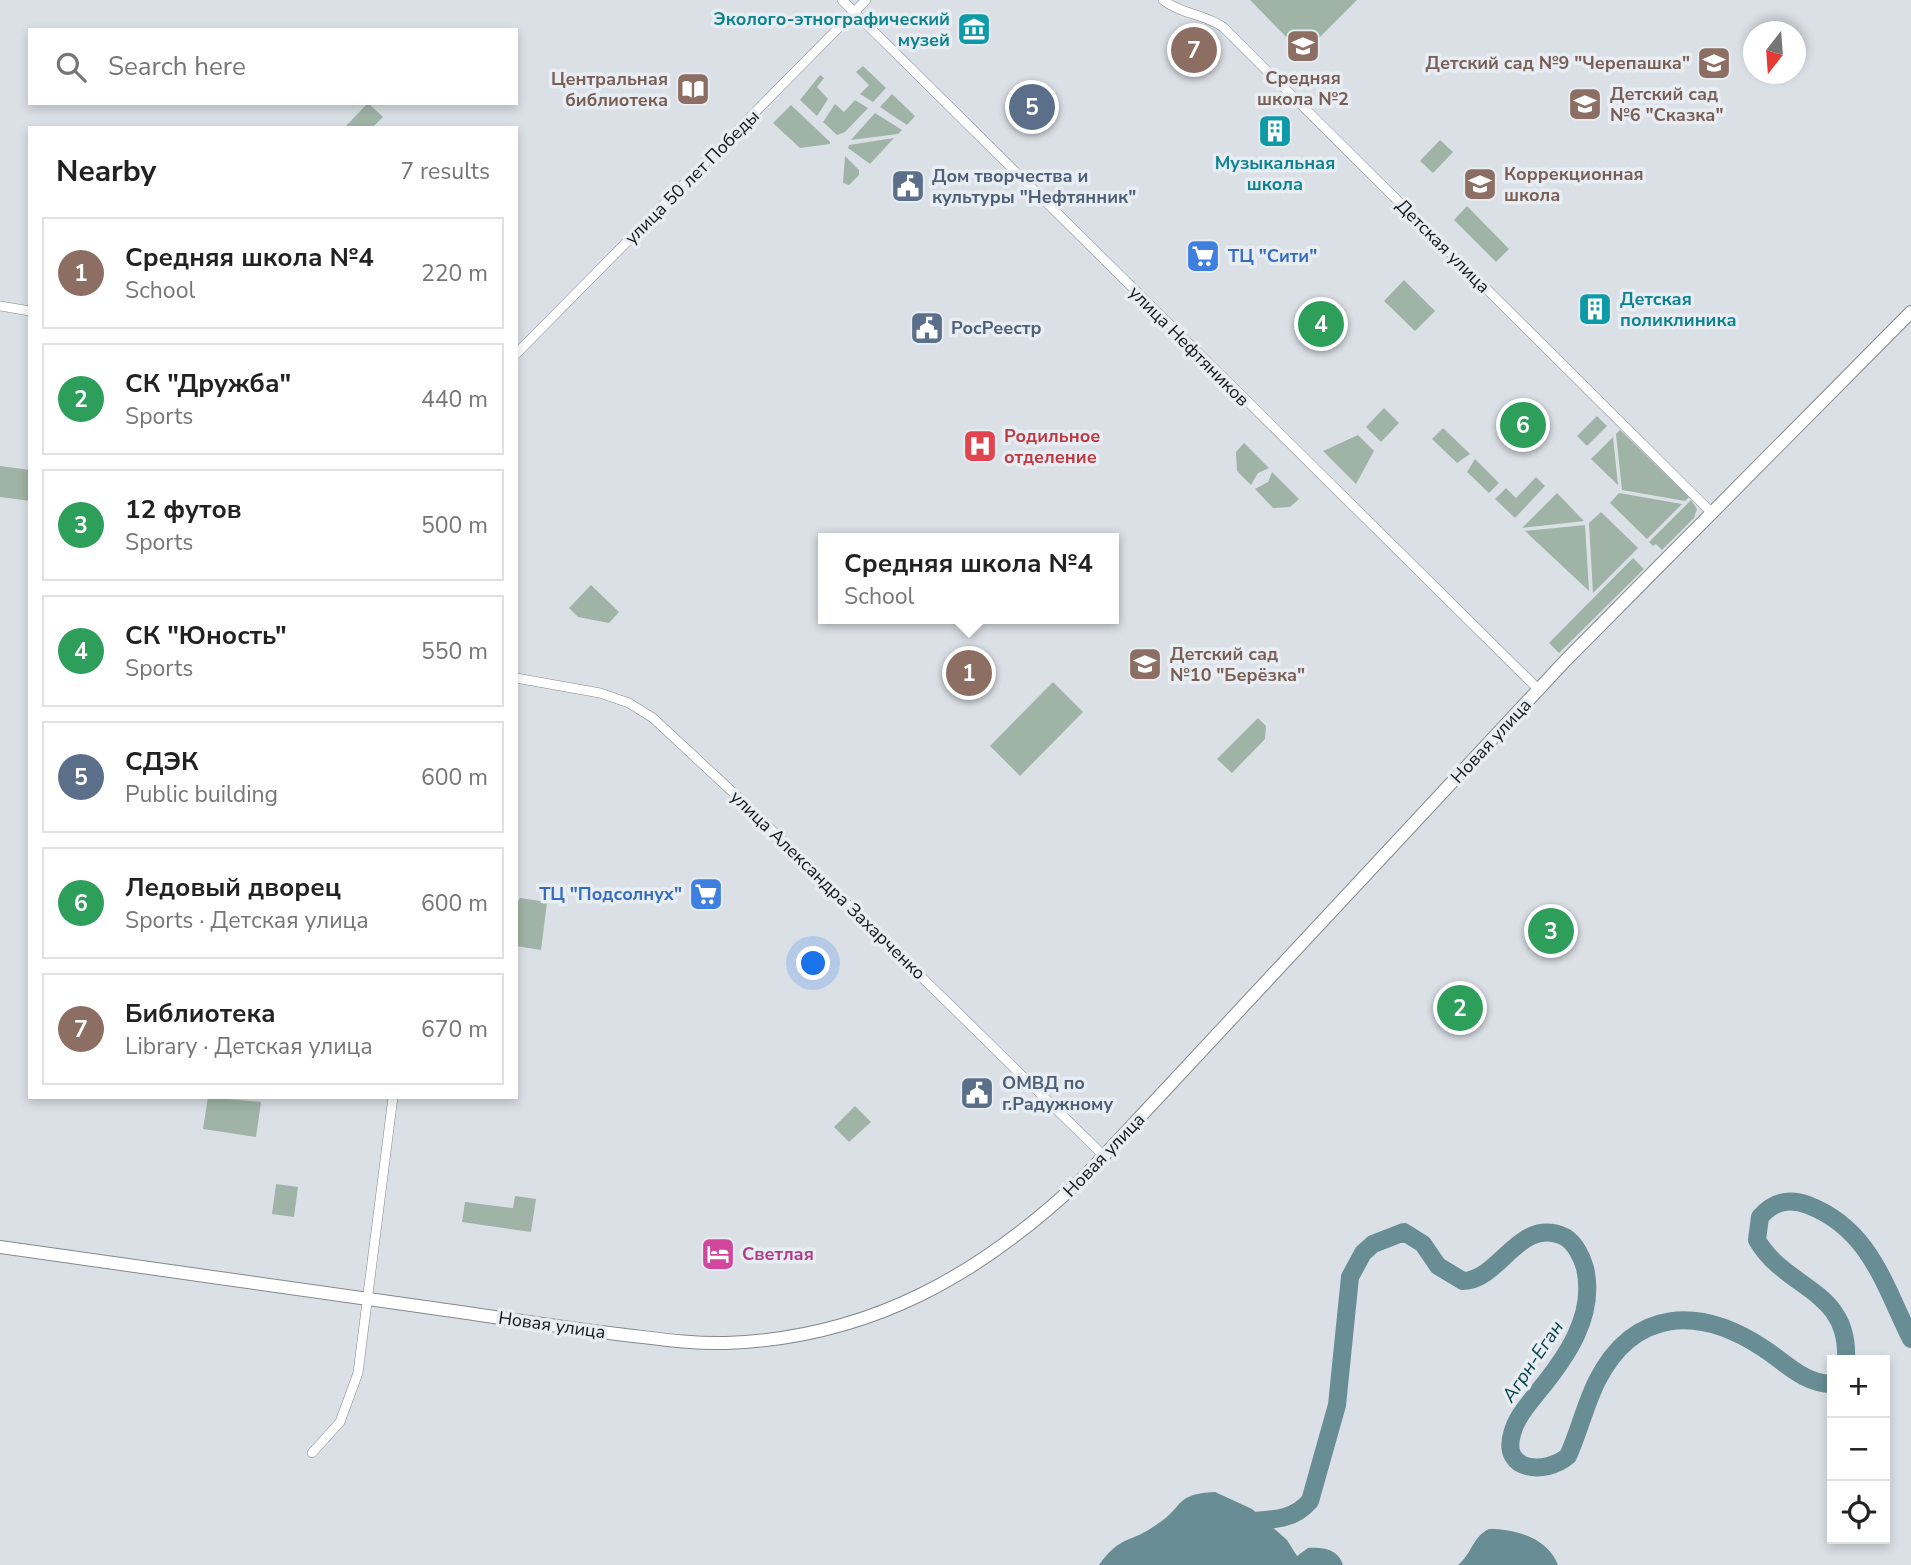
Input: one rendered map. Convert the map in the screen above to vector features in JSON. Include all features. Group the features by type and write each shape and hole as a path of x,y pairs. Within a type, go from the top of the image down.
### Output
{"street":[{"name":"улица Нефтяников","path":"842,0 1538,690"},
{"name":"улица 50 лет Победы","path":"518,352 866,0"},
{"name":"Детская улица","path":"1163,0 1177,9 1209,19 1223,27 1711,512"},
{"path":"0,306 28,311"},
{"name":"Новая улица","path":"0,1247 685,1342 725,1343 790,1336 830,1328 894,1307 967,1271 1034,1223 1104,1156 1538,690 1711,512 1911,313"},
{"name":"улица Александра Захарченко","path":"518,678 608,695 653,718 739,798 1104,1156"},
{"path":"312,1453 334,1432 354,1388 393,1099"}],"green space":[{"path":"1250,0 1357,0 1303,54"},
{"path":"863,66 886,88 873,102 860,94 869,85 856,72"},
{"path":"820,75 824,78 817,87 828,99 817,116 800,100"},
{"path":"892,94 915,116 907,125 880,107"},
{"path":"855,100 868,108 845,132 837,135 823,122 835,104 844,112"},
{"path":"366,105 370,105 383,117 374,126 346,126"},
{"path":"791,105 830,144 800,148 773,123"},
{"path":"875,113 902,130 898,134 851,140"},
{"path":"894,138 870,164 848,148 849,145"},
{"path":"1440,140 1453,152 1433,173 1420,161"},
{"path":"845,156 859,170 859,175 849,185 843,183"},
{"path":"1467,206 1509,249 1496,262 1454,220"},
{"path":"1404,280 1435,311 1415,331 1384,301"},
{"path":"1384,408 1399,423 1381,442 1366,427"},
{"path":"1597,416 1607,426 1587,446 1577,436"},
{"path":"1443,428 1470,454 1457,463 1432,439"},
{"path":"1620,430 1689,497 1685,501 1622,490 1616,434"},
{"path":"1358,435 1374,451 1356,484 1323,451"},
{"path":"1613,437 1618,485 1591,459"},
{"path":"1244,443 1269,468 1258,473 1251,485 1237,471 1236,452"},
{"path":"1475,459 1499,483 1489,493 1467,472"},
{"path":"0,466 28,470 28,501 0,497"},
{"path":"1272,472 1299,499 1290,507 1273,508 1255,489 1268,482"},
{"path":"1536,477 1545,486 1515,518 1495,499 1506,488 1516,498"},
{"path":"1557,493 1584,521 1522,528"},
{"path":"1619,493 1682,504 1647,539 1610,503"},
{"path":"1691,500 1697,509 1694,518 1662,550 1656,544 1653,546 1649,542"},
{"path":"1601,512 1638,548 1593,593 1589,523"},
{"path":"1585,525 1589,591 1525,531"},
{"path":"1633,558 1644,569 1559,653 1549,643"},
{"path":"591,585 619,612 609,623 578,617 569,608"},
{"path":"1053,682 1083,712 1020,776 990,746"},
{"path":"1258,718 1266,726 1265,739 1232,773 1217,759"},
{"path":"520,898 547,902 541,950 518,946"},
{"path":"208,1099 261,1102 256,1137 203,1129"},
{"path":"855,1106 871,1122 849,1142 834,1127"},
{"path":"276,1184 298,1187 294,1217 272,1214"},
{"path":"515,1196 536,1199 531,1232 462,1222 465,1202 513,1208"}],"water":[{"path":"1215,1492 1252,1509 1287,1540 1297,1556 1308,1548 1324,1549 1338,1555 1343,1565 1099,1565 1113,1549 1156,1525 1192,1495"},
{"path":"1489,1529 1530,1537 1547,1548 1558,1565 1458,1565 1479,1536"}],"waterway":[{"name":"Агрн-Еган","path":"1846,1355 1845,1337 1838,1318 1814,1292 1769,1257 1757,1240 1760,1217 1776,1204 1794,1202 1808,1205 1829,1215 1846,1228 1873,1261 1911,1339"},
{"name":"Агрн-Еган","path":"1240,1522 1287,1517 1310,1501 1337,1405 1350,1277 1363,1253 1373,1244 1404,1232 1423,1244 1438,1266 1463,1281 1488,1271 1535,1234 1549,1233 1565,1237 1580,1255 1587,1286 1582,1319 1568,1351 1516,1423 1510,1447 1519,1463 1548,1466 1568,1456 1593,1390 1612,1357 1630,1339 1649,1327 1670,1321 1715,1325 1739,1334 1795,1371 1812,1380 1827,1384"}],"place":[{"name":"Эколого-этнографический музей","path":"974,29"},
{"name":"Средняя школа №2","path":"1303,46"},
{"name":"Библиотека","path":"1194,50"},
{"name":"Детский сад №9 \"Черепашка\"","path":"1714,63"},
{"name":"Центральная библиотека","path":"693,89"},
{"name":"Детский сад №6 \"Сказка\"","path":"1585,104"},
{"name":"СДЭК","path":"1032,107"},
{"name":"Музыкальная школа","path":"1275,131"},
{"name":"Коррекционная школа","path":"1480,184"},
{"name":"Дом творчества и культуры \"Нефтянник\"","path":"908,186"},
{"name":"ТЦ \"Сити\"","path":"1203,256"},
{"name":"Детская поликлиника","path":"1595,309"},
{"name":"СК \"Юность\"","path":"1321,324"},
{"name":"РосРеестр","path":"927,328"},
{"name":"Ледовый дворец","path":"1523,425"},
{"name":"Родильное отделение","path":"980,446"},
{"name":"Детский сад №10 \"Берёзка\"","path":"1145,664"},
{"name":"Средняя школа №4","path":"969,673"},
{"name":"ТЦ \"Подсолнух\"","path":"706,894"},
{"name":"12 футов","path":"1551,931"},
{"name":"СК \"Дружба\"","path":"1460,1008"},
{"name":"ОМВД по г.Радужному","path":"977,1093"},
{"name":"Светлая","path":"718,1254"}]}
